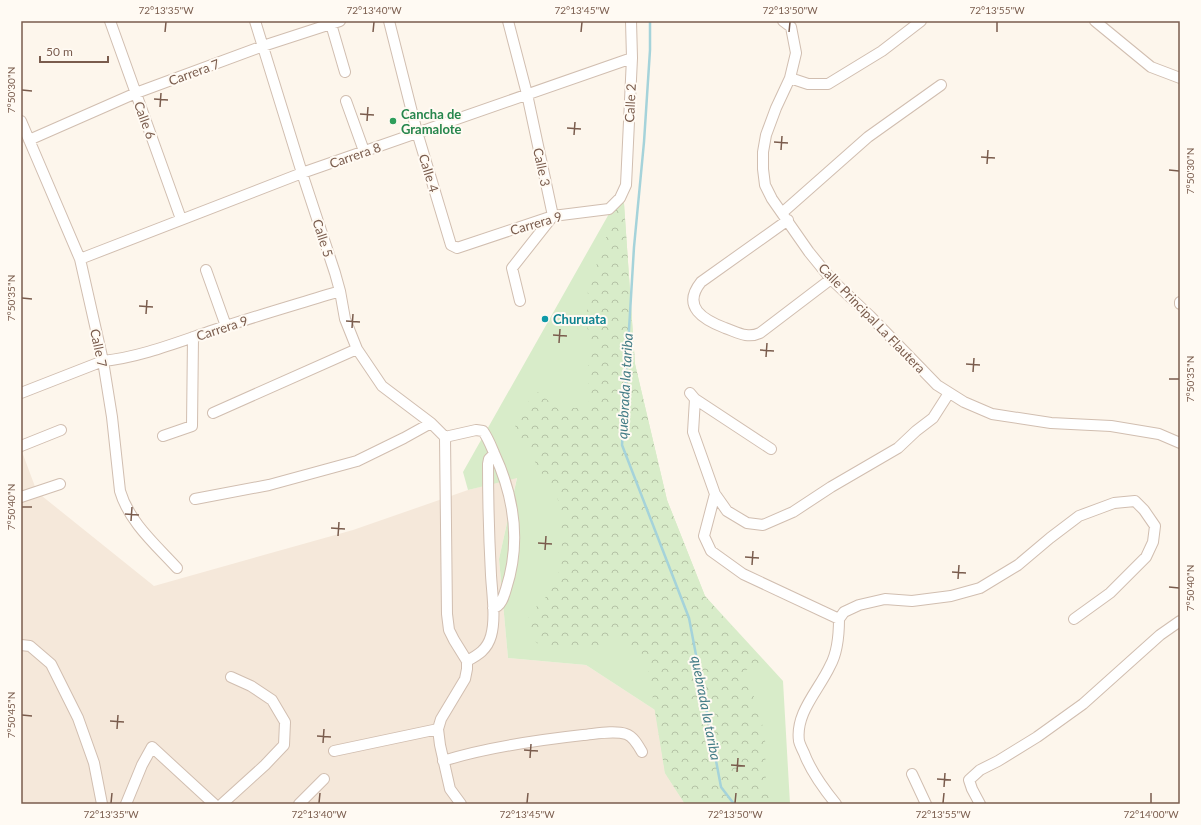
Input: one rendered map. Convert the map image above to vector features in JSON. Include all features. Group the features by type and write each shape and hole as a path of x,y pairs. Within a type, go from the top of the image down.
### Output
{"street":[{"name":"Calle 6","path":"110,21 181,219"},
{"name":"Calle 5","path":"255,21 340,291 345,319 357,349 382,386 433,424 445,437"},
{"name":"Calle 4","path":"390,21 417,132 451,245 454,248 460,248"},
{"name":"Calle 3","path":"508,21 527,94 553,216"},
{"name":"Calle 2","path":"626,185 632,58 632,21"},
{"name":"Calle Principal La Flautera","path":"783,21 791,27 796,53 790,78 776,108 766,135 763,152 765,185 772,199 809,252 831,279 870,316 937,385 964,402 992,414 1051,423 1111,426 1159,434 1180,443"},
{"path":"790,78 808,84 828,84 882,51 921,21"},
{"path":"1095,21 1151,67 1180,78"},
{"name":"Carrera 7","path":"29,140 136,93 263,46 336,23"},
{"path":"336,23 345,72"},
{"name":"Carrera 8","path":"80,259 302,173 632,58"},
{"path":"831,279 755,336 744,335 712,323 701,316 693,302 693,297 697,286 701,282 785,217 868,137 941,85"},
{"path":"346,101 364,152"},
{"name":"Calle 7","path":"21,121 80,259 112,417 122,500 146,536 177,568"},
{"name":"Carrera 9","path":"460,248 553,216 609,209 620,198 626,185"},
{"path":"520,301 512,268 553,216"},
{"path":"206,270 226,326"},
{"name":"Carrera 9","path":"21,393 102,362 147,352 340,291"},
{"path":"163,436 192,426 193,337"},
{"path":"213,413 357,349"},
{"path":"771,449 693,396 693,432 715,494 727,511 746,523 763,526 793,512 898,448 932,418 949,393"},
{"path":"194,499 269,485 357,461 433,424"},
{"path":"21,446 61,430"},
{"path":"461,804 450,789 443,761 438,730 441,719 465,679 467,668 467,661 454,640 450,630 447,614 445,437 476,430 483,431 486,435 507,486 512,511 513,538 509,580 500,604 496,608 493,608"},
{"path":"467,661 482,653 489,643 492,631 493,608 489,541 488,464 489,459 494,454"},
{"path":"21,497 60,484"},
{"path":"715,494 704,536 711,551 743,574 839,619"},
{"path":"836,804 819,782 807,762 799,742 800,720 816,689 831,666 837,644 839,619 844,612 859,605 885,599 912,601 951,596 980,588 1018,565 1079,516 1114,503 1135,501 1144,510 1155,526 1154,542 1146,557 1110,593 1074,619"},
{"path":"980,804 969,780 980,770 998,761 1037,737 1084,704 1160,635 1180,621"},
{"path":"21,645 30,646 51,664 78,718 94,763 102,804"},
{"path":"222,804 265,765 284,745 285,722 272,700 252,686 231,677"},
{"path":"334,751 438,730"},
{"path":"443,761 546,739 606,732 626,734 636,742 642,752"},
{"path":"126,804 142,765 152,747 214,804"},
{"path":"912,774 926,804"},
{"path":"299,804 324,779"}],"shaded area":[{"path":"21,449 37,492 154,586 353,530 468,490 517,477 499,559 508,658 586,665 655,710 665,773 685,804 21,804"}],"green space":[{"path":"623,189 635,364 667,500 705,596 783,681 790,804 685,804 665,773 655,710 586,665 508,658 499,559 517,478 468,490 463,472"},
{"path":"623,189 635,364 667,500 705,596 762,662 746,670 765,734 766,792 787,804 685,804 665,773 645,656 624,641 611,640 587,650 548,648 537,643 528,633 527,620 535,608 545,598 558,574 562,561 561,516 555,491 539,470 527,445 517,438 514,416 538,392 559,410 589,406 588,365 591,339 587,327 588,289"}],"waterway":[{"name":"quebrada la tariba","path":"650,21 650,50 644,142 634,247 622,445 689,618 721,787 734,804"}],"place":[{"name":"Cancha de Gramalote","path":"393,121"},
{"name":"Churuata","path":"545,319"}]}
